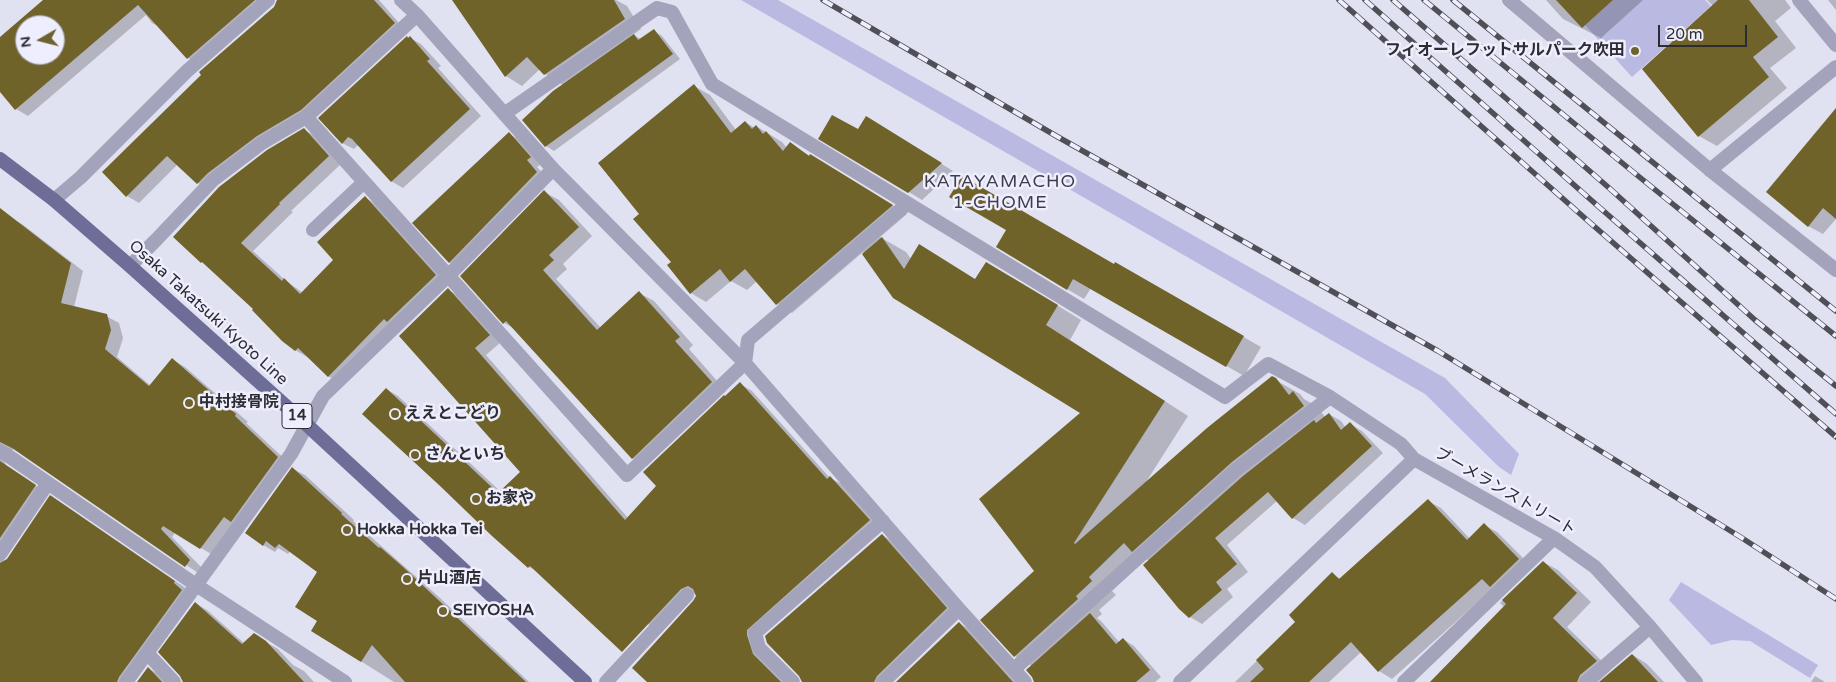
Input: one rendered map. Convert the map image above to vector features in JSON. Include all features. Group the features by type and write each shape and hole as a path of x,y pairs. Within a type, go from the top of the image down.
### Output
{"main road":[{"name":"Osaka Takatsuki Kyoto Line","path":"0,159 54,200 130,266 585,682"}],"street":[{"path":"54,200 81,177 187,71 268,0"},
{"path":"401,0 417,15 553,169 745,363 1025,682"},
{"path":"1509,0 1710,170 1836,270"},
{"path":"1799,0 1836,45"},
{"path":"504,114 657,8 672,12 712,84 1226,397 1268,364 1330,396 1401,444 1414,459"},
{"path":"130,266 213,180 262,143 306,117 417,15"},
{"path":"1710,170 1836,67"},
{"path":"306,117 627,475 745,363 748,340 907,204"},
{"path":"126,682 291,454 323,396 448,276 553,169"},
{"path":"313,230 364,182"},
{"path":"1014,669 1237,469 1330,396"},
{"path":"0,452 345,682"},
{"name":"ブーメランストリート","path":"1180,682 1414,459 1554,538 1595,567 1650,627 1696,682"},
{"path":"0,554 48,483"},
{"path":"793,682 759,648 755,633 883,522"},
{"path":"1404,682 1554,538"},
{"path":"606,682 687,595"},
{"path":"883,682 959,609"},
{"path":"1586,682 1650,627"},
{"path":"147,653 174,682"}],"shaded area":[{"path":"741,0 778,0 1445,378 1519,454 1511,475 1499,467 1425,394"},
{"name":"フィオーレフットサルパーク吹田","path":"1613,0 1705,0 1711,6 1632,77 1585,25"},
{"path":"1681,582 1818,665 1810,678 1750,641 1732,640 1711,645 1669,600"}],"building":[{"path":"43,0 255,0 187,59 138,5 15,110 0,92 0,37 15,24 15,65 65,65 65,15 26,15"},
{"path":"277,0 374,0 395,23 301,110 257,136 208,173 197,184 167,156 126,197 102,172 201,75 199,72 274,7"},
{"path":"452,0 614,0 625,19 544,75 527,57 505,77"},
{"path":"1556,0 1613,0 1582,28"},
{"path":"1718,0 1749,0 1778,37 1753,57 1769,77 1698,137 1642,69"},
{"path":"654,29 673,54 545,147 522,120 553,91 634,34 638,40"},
{"path":"407,36 408,38 410,36 430,59 427,61 470,109 391,182 352,139 348,137 342,144 318,118"},
{"path":"694,84 731,133 745,121 752,129 756,125 763,134 766,131 783,151 790,142 809,156 810,154 893,205 776,305 745,269 730,282 720,269 690,294 667,265 671,262 633,219 639,214 598,163"},
{"path":"1836,108 1836,219 1823,208 1808,227 1766,192"},
{"path":"832,115 858,129 866,116 942,163 908,193 818,139"},
{"path":"304,128 329,156 279,203 241,243 282,281 284,278 300,294 333,260 317,242 365,196 436,275 387,322 384,319 328,377 298,348 295,351 282,341 253,309 173,237 219,187 267,150"},
{"path":"509,132 531,157 527,160 537,172 449,263 412,223"},
{"path":"962,176 1114,264 1115,262 1244,336 1226,367 1073,279 1067,290 996,247 1006,230 949,197"},
{"path":"544,190 579,227 549,255 554,260 543,270 597,330 639,291 680,337 675,341 712,382 632,459 506,321 503,324 460,276"},
{"path":"0,208 71,263 61,303 107,314 111,330 105,349 149,386 172,358 236,414 235,416 278,457 231,522 224,517 200,549 163,526 161,529 190,560 185,567 12,448 0,442"},
{"path":"882,237 904,269 919,244 975,279 986,262 1058,305 1046,325 1165,401 1075,544 1207,428 1272,376 1276,378 1289,395 1293,391 1304,406 1232,462 1132,552 1124,543 1089,577 1092,581 1076,596 1078,599 1014,657 980,620 1034,571 979,499 1080,413 893,298 862,254"},
{"path":"448,288 490,335 475,348 625,520 656,486 643,472 740,382 827,479 830,476 870,520 747,630 753,654 781,682 647,682 632,668 693,601 696,596 693,589 688,586 681,589 622,652 530,566 528,568 492,536 362,414 386,388 498,493 520,472 399,336"},
{"path":"1329,413 1341,430 1350,422 1372,446 1292,519 1268,492 1215,538 1237,564 1216,582 1222,590 1189,618 1179,609 1143,565 1243,476 1314,420 1316,423"},
{"path":"0,461 36,485 0,538"},
{"path":"292,467 341,514 402,566 526,682 405,682 372,645 361,662 311,631 317,621 295,607 317,572 279,544 275,548 266,541 263,546 245,533"},
{"path":"50,495 175,581 174,583 182,590 117,682 0,682 0,563 7,559"},
{"path":"1428,499 1467,540 1484,523 1519,559 1490,587 1482,579 1378,672 1351,642 1309,682 1250,682 1264,669 1256,660 1295,622 1289,615 1332,572 1339,579"},
{"path":"882,534 947,608 877,676 874,682 802,682 799,676 767,643 765,636"},
{"path":"1543,561 1577,593 1553,618 1597,661 1580,675 1577,682 1430,682 1506,604 1502,600"},
{"path":"195,602 242,644 254,633 266,641 304,682 183,682 180,676 158,652"},
{"path":"1090,613 1116,644 1123,638 1150,670 1136,682 1034,682 1026,670"},
{"path":"959,622 1013,682 896,682"},
{"path":"1632,654 1658,682 1599,682"},
{"path":"148,667 162,682 137,682"}],"railway":[{"path":"823,0 1058,137 1438,351 1742,538 1836,599"},
{"path":"1339,0 1836,437"},
{"path":"1365,0 1836,414"},
{"path":"1393,0 1608,187 1755,320 1836,386"},
{"path":"1424,0 1836,336"},
{"path":"1453,0 1836,311"}],"place":[{"name":"フィオーレフットサルパーク吹田","path":"1635,51"},
{"name":"中村接骨院","path":"189,403"},
{"name":"ええとこどり","path":"395,414"},
{"name":"さんといち","path":"415,455"},
{"name":"お家や","path":"476,499"},
{"name":"Hokka Hokka Tei","path":"347,530"},
{"name":"片山酒店","path":"407,579"},
{"name":"SEIYOSHA","path":"443,611"}],"district":[{"name":"KATAYAMACHO 1-CHOME","path":"1000,192"}]}
